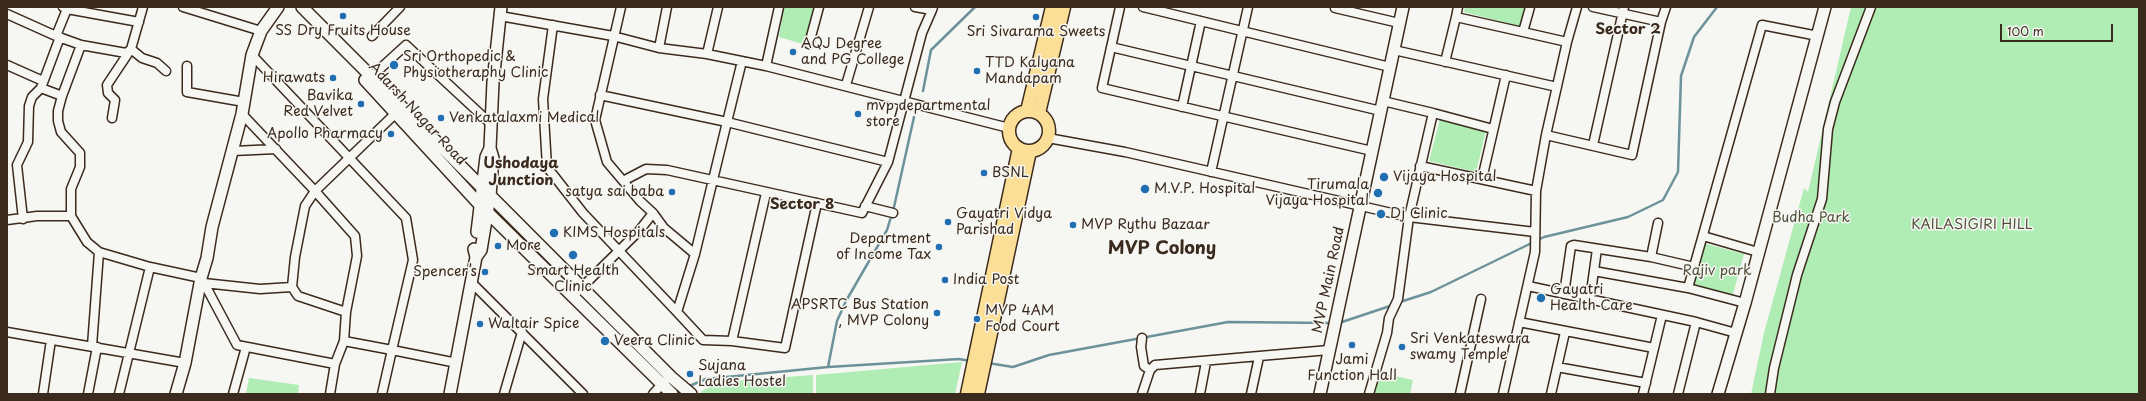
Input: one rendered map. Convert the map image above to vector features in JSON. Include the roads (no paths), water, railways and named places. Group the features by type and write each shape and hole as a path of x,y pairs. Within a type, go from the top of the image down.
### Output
{"main road":[{"path":"1033,112 1052,7"},
{"path":"1033,112 1064,7"},
{"path":"1033,112 1048,124 1048,138 1041,147 1025,150 1011,139 1009,128 1015,116 1033,112"},
{"path":"967,394 977,374 1025,150"},
{"path":"977,374 978,394"}],"street":[{"path":"112,118 115,100 108,93 108,85 131,49 143,7"},
{"path":"183,7 262,31"},
{"path":"176,394 185,363 208,258 212,227 242,114 252,55 262,31 278,7"},
{"name":"Adarsh Nagar Road","path":"292,7 345,58 484,208 667,390"},
{"name":"Adarsh Nagar Road","path":"302,7 670,376 691,394"},
{"path":"372,36 400,7"},
{"path":"621,7 613,36 595,120 607,162 653,213 664,228 695,254"},
{"path":"659,48 667,7"},
{"path":"707,54 718,7"},
{"path":"766,66 779,7"},
{"path":"808,44 819,7"},
{"path":"846,85 869,7"},
{"path":"623,181 646,169 667,170 862,213 888,162 922,33 933,9 915,7"},
{"path":"1120,7 1102,88 1372,151"},
{"path":"1143,7 1390,67"},
{"path":"1210,172 1248,7"},
{"path":"1334,7 1399,23"},
{"name":"MVP Main Road","path":"1320,394 1403,7"},
{"path":"1445,62 1458,7"},
{"path":"1523,32 1530,7"},
{"path":"1504,394 1535,252 1536,191 1546,135 1567,42 1577,7"},
{"path":"1593,7 1623,10 1661,22"},
{"path":"1546,135 1632,155 1661,22 1666,7"},
{"path":"1718,394 1745,303 1825,7"},
{"path":"1770,394 1774,368 1797,274 1822,199 1828,129 1835,102 1871,7"},
{"path":"23,219 17,165 28,142 29,106 32,97 42,85 58,37 65,8 139,22"},
{"path":"1593,145 1623,10"},
{"path":"450,394 476,257 474,248 484,208 490,196 493,158 490,148 490,123 501,11 553,25 613,36 659,48 707,54 766,66 846,85 1009,128"},
{"path":"7,14 58,37 81,45 118,53 126,53 131,49"},
{"path":"1456,17 1567,42"},
{"path":"1182,107 1201,21"},
{"path":"553,25 543,99 547,167 583,213 703,340 732,341 785,348 817,203"},
{"path":"1688,288 1762,25 1818,36"},
{"path":"81,45 58,111 59,127 76,148 81,161 77,175 70,189 71,216 87,242 99,252 202,280 260,288 292,287"},
{"path":"372,76 406,45 490,123"},
{"path":"1111,47 1232,76 1382,106 1433,114 1493,129"},
{"path":"131,49 142,58 157,63 166,71"},
{"path":"1394,50 1557,87"},
{"path":"252,55 349,160 406,218 413,260 382,394"},
{"path":"677,312 695,254 712,179 742,61"},
{"path":"7,65 62,96"},
{"path":"187,66 187,92 244,102"},
{"path":"1482,179 1506,75"},
{"path":"600,95 727,122 888,162"},
{"path":"346,312 298,296 292,287 295,257 305,206 315,191 349,160 396,113"},
{"path":"242,114 315,191 355,236 357,256 346,312 344,341 335,364 330,394"},
{"path":"1369,394 1387,333 1389,318 1398,299 1409,217 1433,114"},
{"path":"1048,138 1210,172 1409,217 1535,234"},
{"path":"476,257 481,250 484,208 482,188 485,163 490,148"},
{"path":"233,151 276,149"},
{"path":"462,167 475,167 485,163"},
{"path":"1420,166 1536,191"},
{"path":"467,189 477,234"},
{"path":"732,341 766,193"},
{"path":"866,206 893,213"},
{"path":"572,297 653,213"},
{"path":"7,220 37,216 71,216"},
{"path":"1650,257 1658,223"},
{"path":"1703,236 1758,252"},
{"path":"1564,294 1571,246 1574,245 1650,257 1694,266"},
{"path":"1590,299 1597,249"},
{"path":"88,394 94,347 99,252"},
{"path":"119,394 150,267"},
{"path":"1594,271 1688,288 1745,303"},
{"path":"202,280 237,345 335,364"},
{"path":"471,282 522,332 579,392"},
{"path":"1528,286 1696,322 1736,333"},
{"path":"1460,394 1482,299"},
{"path":"1643,394 1662,315"},
{"path":"1520,322 1565,332 1654,348"},
{"path":"1678,394 1696,322"},
{"path":"7,332 130,352 185,363"},
{"path":"504,394 522,332"},
{"path":"1551,394 1565,332"},
{"path":"1142,338 1141,347 1144,366 1150,370"},
{"path":"43,394 52,340"},
{"path":"344,341 457,363"},
{"path":"233,394 246,347"},
{"path":"1142,394 1150,370 1152,367 1158,365 1330,350"},
{"path":"1251,394 1259,357"},
{"path":"1200,394 1206,362"},
{"path":"1557,367 1646,383"},
{"path":"653,394 667,390 670,376"}],"waterway":[{"path":"923,91 931,50 975,7"},
{"path":"1400,302 1431,292 1544,237 1628,217 1663,200 1678,172 1681,76 1694,37 1717,7"},
{"path":"828,367 837,321 846,301 887,230 894,207 914,117"},
{"path":"1339,323 1393,305"},
{"path":"988,363 1013,367 1049,355 1228,322 1332,323"},
{"path":"687,387 706,379 828,367 959,359 970,361"}],"place":[{"name":"SS Dry Fruits House","path":"343,16"},
{"name":"Sri Sivarama Sweets","path":"1036,17"},
{"name":"AQJ Degree and PG College","path":"793,52"},
{"name":"Sri Orthopedic & Physiotheraphy Clinic","path":"394,65"},
{"name":"TTD Kalyana Mandapam","path":"977,71"},
{"name":"Hirawats","path":"333,78"},
{"name":"Bavika Red Velvet","path":"361,104"},
{"name":"mvp departmental store","path":"858,114"},
{"name":"Venkatalaxmi Medical","path":"441,118"},
{"name":"Apollo Pharmacy","path":"391,134"},
{"name":"BSNL","path":"984,173"},
{"name":"Vijaya Hospital","path":"1384,177"},
{"name":"M.V.P. Hospital","path":"1145,189"},
{"name":"satya sai baba","path":"672,192"},
{"name":"Tirumala Vijaya Hospital","path":"1378,193"},
{"name":"Dj Clinic","path":"1381,214"},
{"name":"Gayatri Vidya Parishad","path":"948,222"},
{"name":"MVP Rythu Bazaar","path":"1073,225"},
{"name":"KIMS Hospitals","path":"554,233"},
{"name":"More","path":"498,246"},
{"name":"Department of Income Tax","path":"939,247"},
{"name":"Smart Health Clinic","path":"573,255"},
{"name":"Spencer’s","path":"485,272"},
{"name":"India Post","path":"945,280"},
{"name":"Gayatri Health Care","path":"1541,298"},
{"name":"APSRTC Bus Station , MVP Colony","path":"937,313"},
{"name":"MVP 4AM Food Court","path":"977,319"},
{"name":"Waltair Spice","path":"480,324"},
{"name":"Veera Clinic","path":"605,341"},
{"name":"Jami Function Hall","path":"1352,345"},
{"name":"Sri Venkateswara swamy Temple","path":"1402,347"},
{"name":"Sujana Ladies Hostel","path":"690,374"}],"district":[{"name":"Sector 2","path":"1628,30"},
{"name":"Ushodaya Junction","path":"521,172"},
{"name":"Sector 8","path":"802,205"},
{"name":"MVP Colony","path":"1162,249"}],"park label":[{"name":"Budha Park","path":"1811,218"},
{"name":"KAILASIGIRI HILL","path":"1972,225"},
{"name":"Rajiv park","path":"1717,271"}]}
